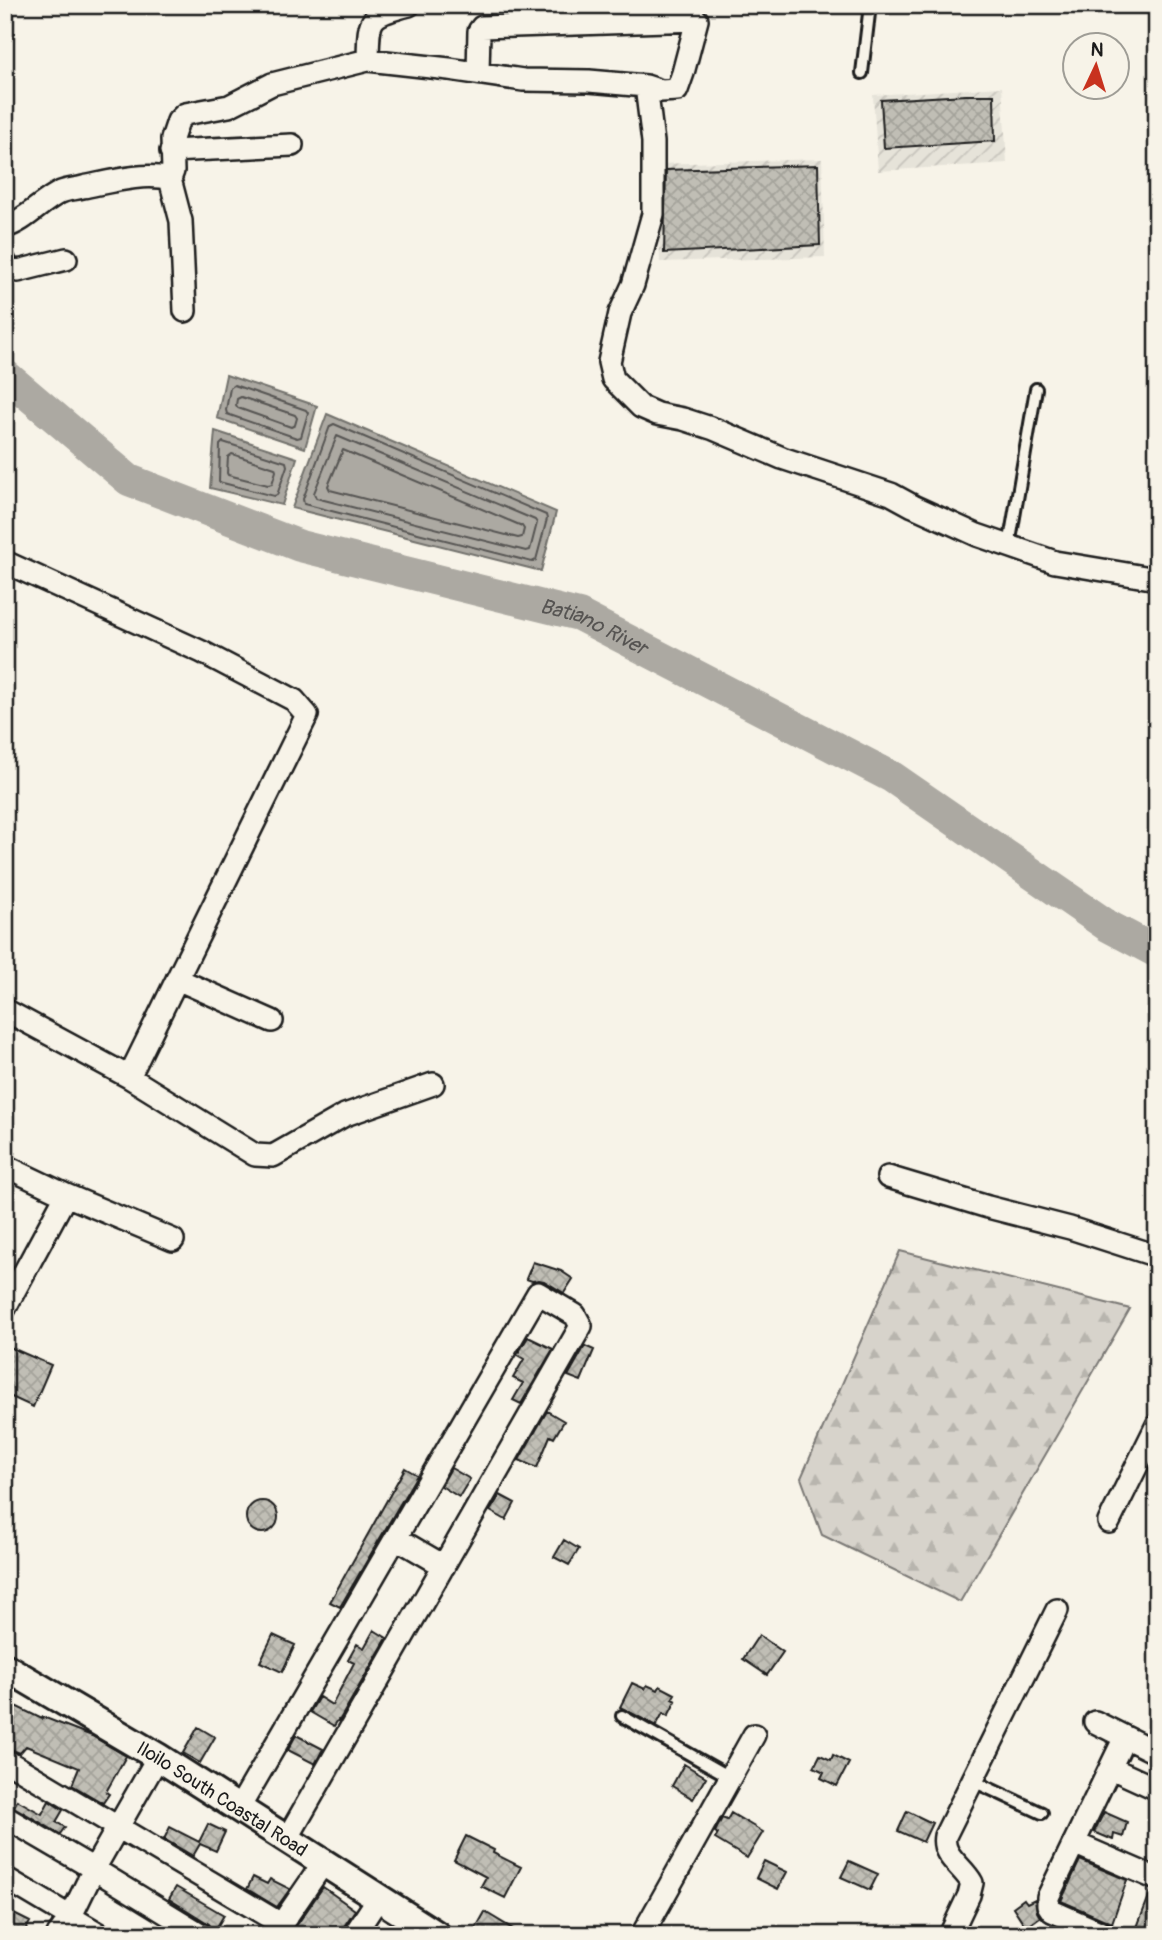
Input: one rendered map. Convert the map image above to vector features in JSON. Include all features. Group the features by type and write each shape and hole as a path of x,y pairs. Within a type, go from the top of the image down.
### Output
{"street":[{"path":"368,60 368,36 373,19 382,12 409,5"},
{"path":"185,311 181,221 170,179 173,171 172,139 178,121 185,114 229,106 272,83 368,60 478,72 523,80 589,80 646,86 661,91 677,90 700,13 482,27 479,31 478,72"},
{"path":"646,86 653,142 653,214 633,285 620,313 609,362 613,379 641,407 714,429 782,458 891,494 977,535 1055,562 1157,579"},
{"path":"171,151 292,145"},
{"path":"5,228 14,225 61,192 120,179 161,176 170,179"},
{"path":"5,262 7,268 18,271 66,259"},
{"path":"5,562 202,652 294,701 307,715 129,1077"},
{"path":"177,979 272,1021"},
{"path":"5,1010 129,1077 255,1156 273,1156 345,1115 433,1084"},
{"path":"5,1166 173,1240"},
{"path":"888,1177 1070,1228 1157,1256"},
{"path":"5,1308 66,1195"},
{"path":"239,1808 538,1293 575,1315 581,1326 287,1839"},
{"path":"1109,1522 1157,1425"},
{"path":"396,1538 444,1566"},
{"path":"950,1935 972,1883 946,1852 943,1844 945,1836 1057,1610"},
{"name":"Iloilo South Coastal Road","path":"5,1667 158,1756 437,1935"},
{"path":"1095,1722 1157,1753"},
{"path":"642,1935 754,1735"},
{"path":"1106,1935 1052,1911 1048,1905 1048,1897 1125,1737"},
{"path":"58,1935 158,1756"},
{"path":"5,1760 118,1826 278,1929 324,1862"},
{"path":"1111,1768 1157,1789"},
{"path":"5,1817 202,1935"},
{"path":"1074,1843 1157,1879"},
{"path":"5,1878 101,1935"},
{"path":"354,1935 379,1897"}],"lane":[{"path":"862,73 870,5"},
{"path":"1009,546 1035,388"},
{"path":"622,1716 730,1777"},
{"path":"971,1780 1042,1813"}],"shaded area":[{"path":"1002,87 1007,163 878,171 873,95"},
{"path":"822,159 825,257 660,262 657,164"}],"green space":[{"path":"900,1251 1130,1309 960,1602 822,1535 801,1478"}],"water":[{"path":"226,375 317,406 305,448 217,418"},
{"path":"327,414 556,512 541,571 292,508"},
{"path":"215,431 297,458 282,505 210,488"}],"building":[{"path":"994,95 995,141 884,148 881,100"},
{"path":"818,165 820,245 664,253 666,170"},
{"path":"533,1262 561,1271 573,1279 564,1293 544,1281 526,1279"},
{"path":"528,1337 553,1349 521,1404 513,1400 523,1383 513,1378 524,1359 517,1355"},
{"path":"5,1345 51,1365 33,1407 5,1394"},
{"path":"585,1346 594,1350 581,1381 568,1376"},
{"path":"547,1411 564,1421 554,1438 550,1436 537,1468 519,1460"},
{"path":"405,1468 417,1475 340,1607 330,1602"},
{"path":"451,1468 470,1479 459,1497 441,1486"},
{"path":"500,1495 515,1503 506,1520 490,1511"},
{"path":"262,1501 273,1506 278,1517 273,1528 262,1533 251,1528 246,1517 251,1506"},
{"path":"564,1540 579,1549 569,1565 554,1557"},
{"path":"374,1630 387,1638 339,1721 334,1726 310,1712 319,1697 332,1705 354,1663 348,1660 357,1644 364,1648"},
{"path":"273,1635 295,1645 282,1672 260,1662"},
{"path":"759,1635 783,1652 767,1675 743,1659"},
{"path":"632,1683 645,1689 647,1685 658,1690 660,1686 675,1694 672,1699 676,1701 668,1716 663,1713 656,1726 620,1707"},
{"path":"5,1701 42,1719 43,1717 92,1736 126,1756 106,1792 109,1794 103,1803 72,1785 79,1768 26,1746 20,1753 5,1747"},
{"path":"198,1727 215,1737 200,1763 183,1753"},
{"path":"296,1735 323,1749 315,1764 288,1750"},
{"path":"820,1755 831,1760 833,1755 849,1763 837,1786 821,1778 824,1772 814,1767"},
{"path":"684,1764 706,1777 693,1799 672,1786"},
{"path":"17,1800 42,1814 49,1801 63,1810 56,1822 65,1827 60,1834 14,1807"},
{"path":"907,1811 932,1823 923,1842 898,1831"},
{"path":"1104,1812 1127,1822 1123,1837 1114,1834 1113,1840 1094,1832"},
{"path":"731,1813 763,1832 747,1858 715,1839 718,1834 715,1832 722,1818 727,1820"},
{"path":"208,1824 225,1832 216,1851 200,1844 193,1856 164,1839 170,1827 199,1842"},
{"path":"466,1836 521,1867 505,1898 481,1886 486,1877 454,1860"},
{"path":"1080,1860 1127,1880 1112,1923 1061,1901"},
{"path":"764,1861 787,1872 778,1889 756,1878"},
{"path":"849,1861 878,1874 870,1890 841,1877"},
{"path":"253,1877 267,1884 270,1879 290,1889 277,1907 247,1889"},
{"path":"176,1887 224,1915 214,1932 209,1924 169,1899"},
{"path":"323,1887 355,1910 341,1935 290,1935"},
{"path":"1151,1891 1157,1892 1157,1935 1134,1935"},
{"path":"1024,1899 1027,1903 1035,1899 1040,1917 1026,1927 1013,1907"},
{"path":"485,1912 523,1935 472,1935"},
{"path":"14,1914 30,1922 23,1935 8,1928"}],"waterway":[{"name":"Batiano River","path":"5,375 129,480 300,546 579,615 892,777 1108,926 1157,952"}]}
